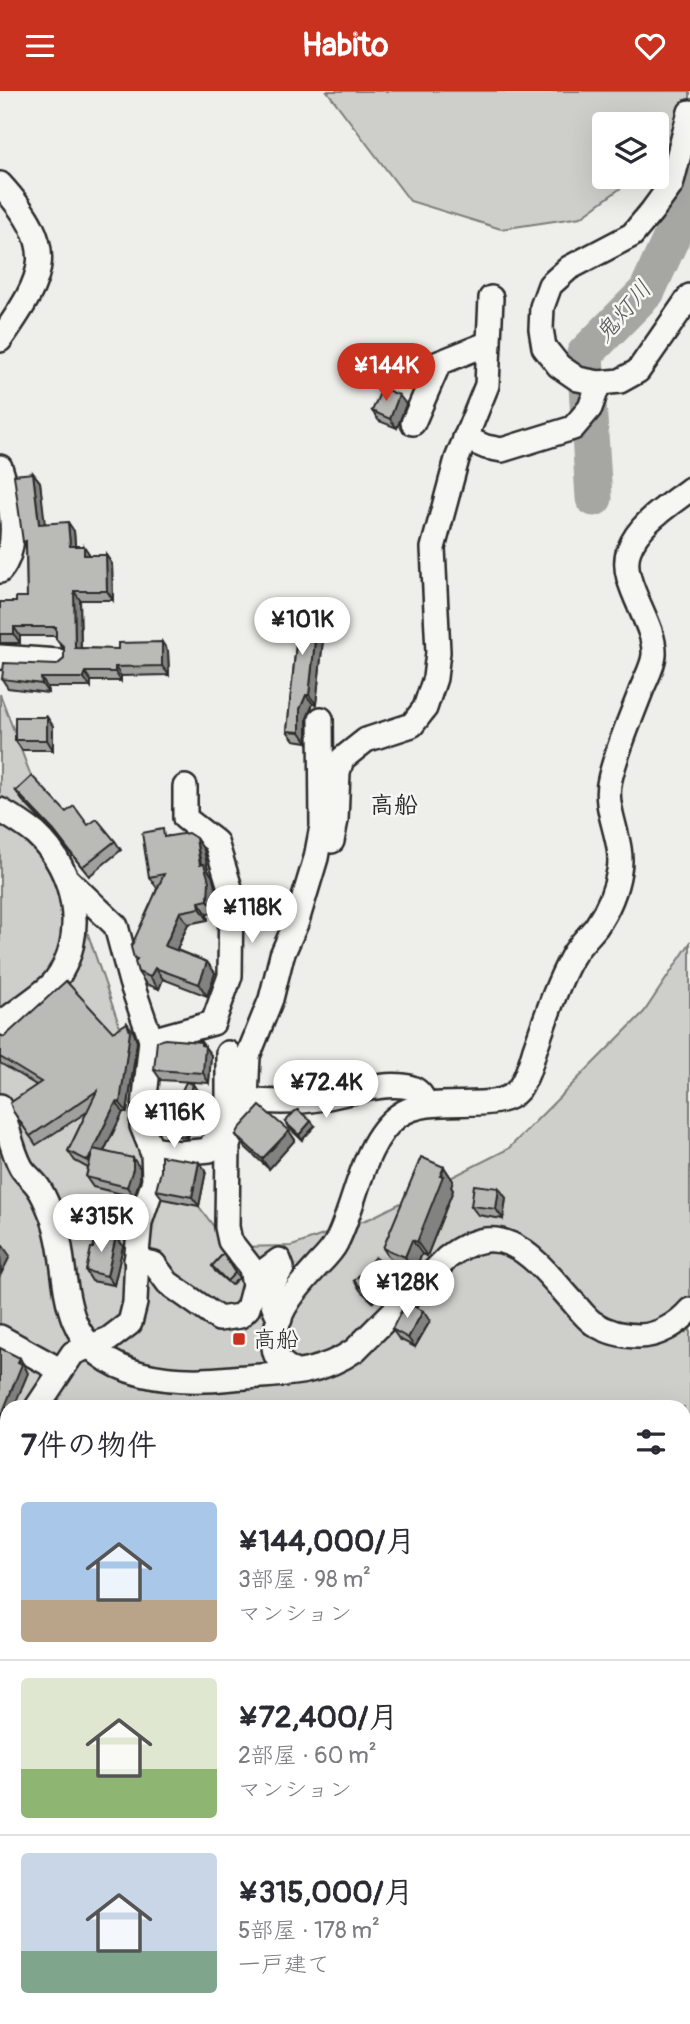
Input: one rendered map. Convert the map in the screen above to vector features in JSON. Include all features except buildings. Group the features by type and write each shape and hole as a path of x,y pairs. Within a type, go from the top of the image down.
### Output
{"street":[{"path":"690,112 671,185 652,211 632,235 569,268 550,285 542,307 544,347 559,366 578,379 599,383 620,381 638,370 690,296"},
{"path":"0,184 28,219 39,242 40,264 33,288 0,340"},
{"path":"316,858 333,840 337,820 338,772 342,759 366,740 412,725 425,708 435,678 438,652 433,548 466,438 487,386 491,298"},
{"path":"413,423 439,363 489,343"},
{"path":"466,438 486,447 502,450 573,428 590,408 599,383"},
{"path":"0,467 9,492 11,546 0,571"},
{"path":"261,1375 273,1348 280,1319 296,1289 335,1245 371,1151 385,1129 397,1116 413,1107 499,1101 518,1091 552,999 572,956 597,925 614,892 620,869 619,845 610,807 608,783 619,747 654,658 653,637 628,574 628,552 641,529 690,489"},
{"path":"0,657 58,661"},
{"path":"136,1261 154,1264 168,1283 219,1318 240,1316 248,1308 253,1279 251,1268 230,1241 226,1208 228,1145 246,1098 248,1056 271,999 282,955 297,921 316,858 321,827 321,719"},
{"path":"151,1040 213,1023 230,976 231,891 216,842 185,818 185,787"},
{"path":"0,810 36,835 56,858 66,877 74,906 74,932 65,964 54,983 0,1025"},
{"path":"41,1400 73,1353 109,1339 130,1323 135,1303 140,1222 154,1181 151,1149 142,1126 151,1040 131,982 117,926 66,877"},
{"path":"151,1149 180,1153 210,1150 228,1103 228,1053"},
{"path":"246,1098 266,1103 312,1100 369,1088 394,1087 412,1088 421,1094 426,1104"},
{"path":"0,1106 20,1166 40,1190 52,1216 75,1321 90,1346 114,1363 157,1378 203,1381 315,1371 339,1361 355,1350 459,1248 489,1240 504,1241 524,1249 591,1322 611,1332 646,1336 667,1329 690,1310"},
{"path":"253,1279 279,1260 282,1268 271,1285 271,1301 280,1319"},
{"path":"0,1337 60,1370"},
{"path":"273,1348 279,1363 295,1372"}],"shaded area":[{"path":"327,91 690,91 690,136 669,152 669,112 592,112 592,189 620,189 581,217 501,229 410,201"},
{"path":"0,694 63,861 166,1162 229,1247 292,1246 371,1218 508,1149 644,1012 690,943 690,1400 0,1400"}],"waterway":[{"name":"鬼灯川","path":"594,498 585,354 647,291 679,221 690,169"}],"place":[{"name":"高船","path":"239,1339"}],"district":[{"name":"高船","path":"394,805"}]}
